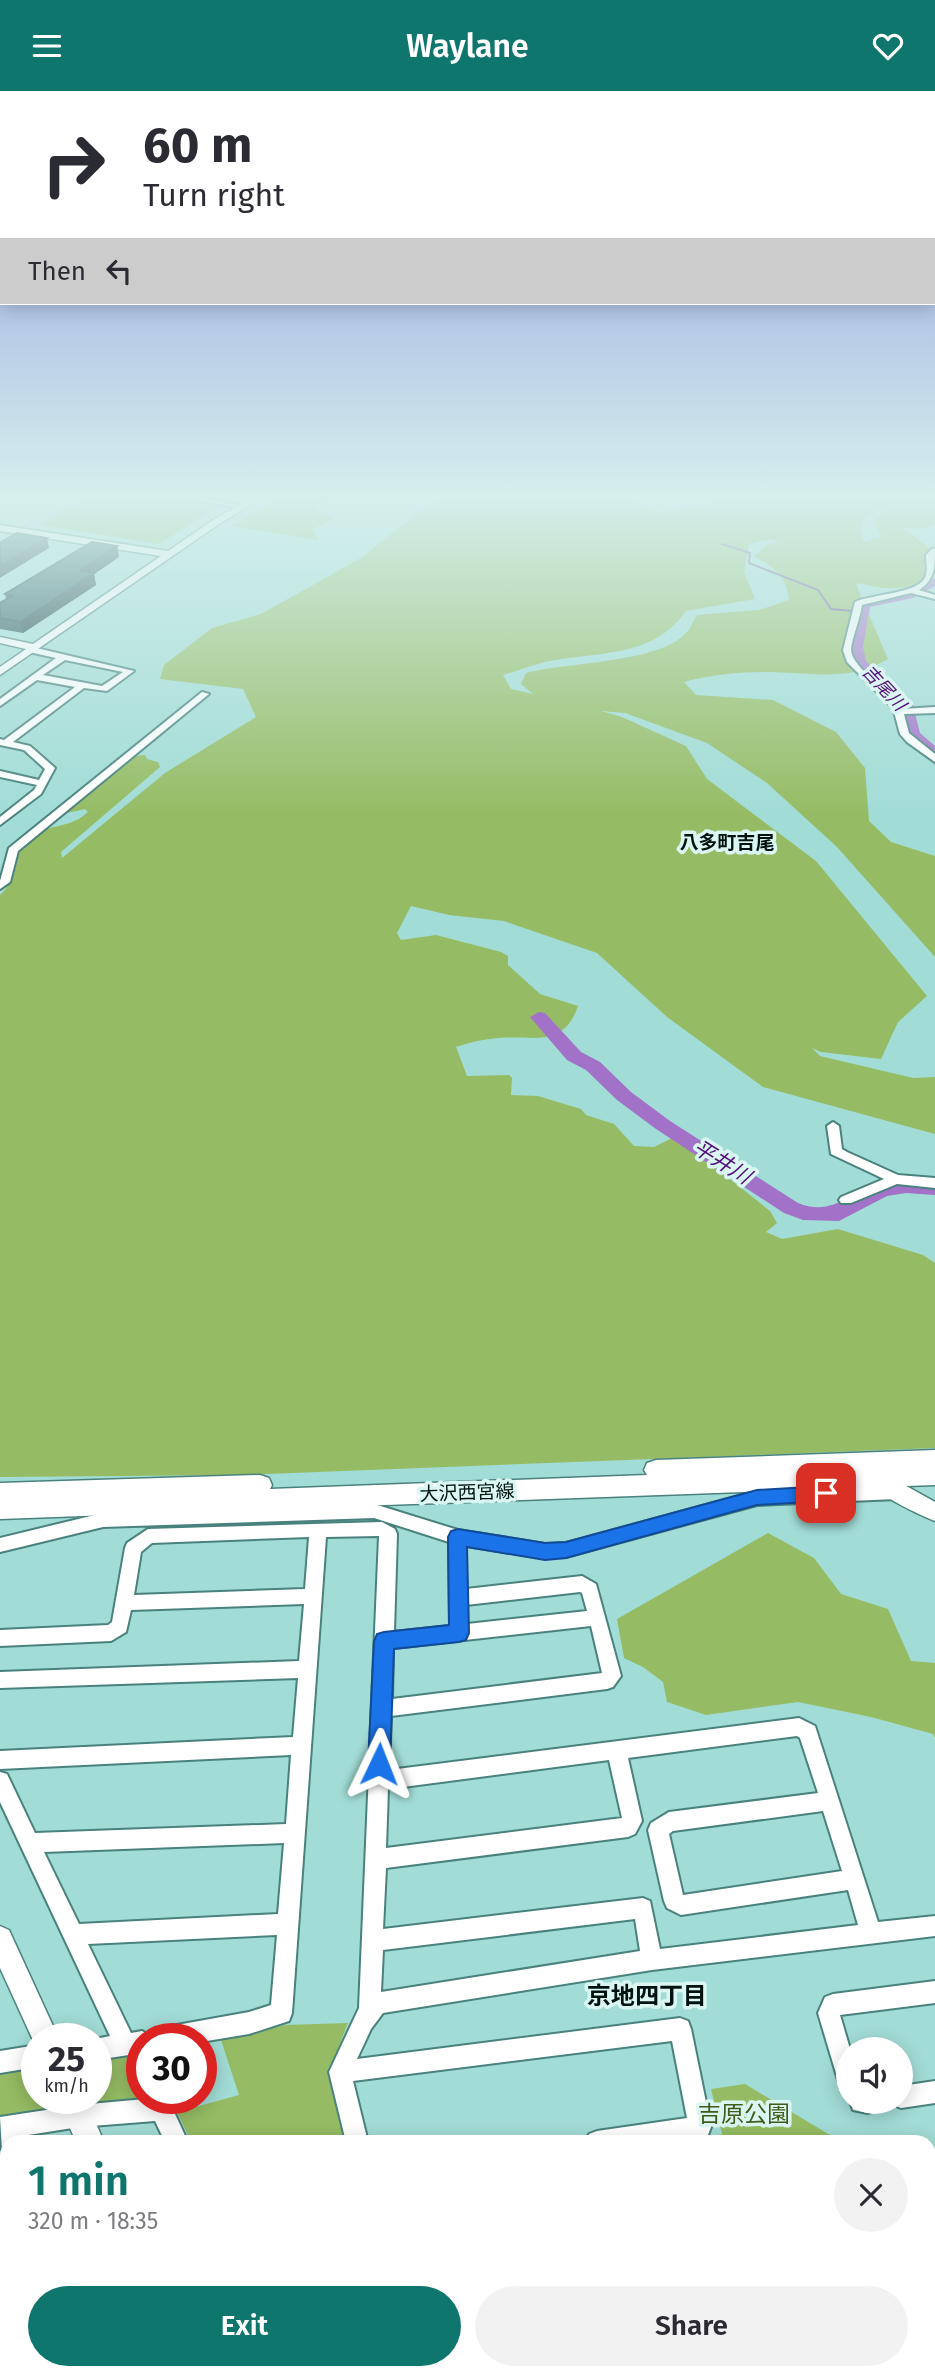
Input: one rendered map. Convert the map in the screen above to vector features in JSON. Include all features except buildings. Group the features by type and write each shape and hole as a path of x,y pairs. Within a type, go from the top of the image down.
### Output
{"main road":[{"name":"大沢西宮線","path":"0,1493 935,1460"},
{"name":"大沢西宮線","path":"0,1509 935,1475"}],"street":[{"path":"0,665 96,601"},
{"path":"862,601 858,604 856,621 846,650 852,662 900,712 905,734 935,759"},
{"path":"0,640 27,649"},
{"path":"0,646 64,656 130,671 108,688 37,677"},
{"path":"0,672 27,649"},
{"path":"0,703 64,656"},
{"path":"3,743 83,685"},
{"path":"0,886 5,882 13,849 205,694"},
{"path":"900,712 935,710"},
{"path":"0,822 38,792 49,766 27,748 3,743"},
{"path":"0,774 42,783"},
{"path":"0,806 15,810"},
{"path":"833,1126 836,1151 873,1171 896,1179 935,1183"},
{"path":"846,1200 896,1179"},
{"path":"876,1477 897,1492 935,1512"},
{"path":"0,1545 103,1520 374,1511 458,1537 534,1550 566,1550 757,1497 897,1492"},
{"path":"217,2029 281,2013 318,1529"},
{"path":"0,1637 111,1633 120,1626 133,1548 148,1536 318,1529 382,1529 388,1534 370,2008 340,2072 355,2135"},
{"path":"458,1537 459,1633"},
{"path":"380,1709 607,1681 612,1676 590,1589 582,1584 457,1598"},
{"path":"124,1602 314,1596"},
{"path":"384,1641 596,1618"},
{"path":"0,1680 308,1669"},
{"path":"378,1781 617,1753 799,1727 808,1732 871,1932"},
{"path":"0,1760 302,1747"},
{"path":"374,1859 628,1827 632,1821 617,1753"},
{"path":"0,1781 75,1934 126,2028"},
{"path":"830,1801 669,1822 658,1830 674,1901 681,1905 855,1879"},
{"path":"31,1843 294,1833"},
{"path":"371,1941 643,1908 652,1960"},
{"path":"75,1934 288,1924"},
{"path":"370,2008 392,1998 652,1960 935,1926"},
{"path":"0,1939 39,2023"},
{"path":"836,2037 829,2013 833,2005 935,1992"},
{"path":"340,2072 680,2029 700,2127 645,2135"},
{"path":"0,2062 21,2059"},
{"path":"913,2095 935,2092"},
{"path":"112,2108 161,2109 174,2135"},
{"path":"7,2132 56,2114"},
{"path":"78,2114 87,2135"}],"green space":[{"path":"285,601 745,601 686,611 659,637 627,649 548,661 503,675 511,689 533,694 521,684 526,673 654,651 672,644 685,634 697,615 759,610 787,601 863,601 888,659 873,666 843,674 745,673 684,682 696,695 773,700 836,732 865,768 869,821 891,842 935,856 935,957 837,847 767,783 707,743 625,713 601,711 622,717 686,746 707,779 816,861 927,996 898,1022 881,1059 821,1052 812,1048 820,1056 913,1078 935,1077 935,1134 763,1087 667,1017 597,953 504,921 449,915 411,906 397,933 401,940 436,935 501,952 508,956 508,965 540,994 578,1006 572,1020 556,1034 535,1038 488,1039 456,1047 467,1076 509,1075 512,1078 511,1095 538,1096 581,1109 586,1115 614,1124 634,1146 654,1147 676,1136 770,1211 777,1223 766,1232 782,1239 838,1229 923,1255 935,1263 935,1448 241,1475 0,1477 0,895 11,880 19,854 26,843 41,831 72,822 88,812 85,809 67,813 66,810 81,801 134,756 145,755 147,759 158,762 160,767 61,852 62,858 165,773 256,717 243,689 160,679 164,665 212,628 261,614"},
{"path":"768,1533 814,1558 841,1594 888,1609 911,1661 935,1663 935,1738 933,1734 871,1717 798,1702 706,1715 667,1702 663,1682 643,1667 624,1658 617,1619"},
{"path":"348,2023 329,2071 343,2135 188,2135 178,2114 217,2114 217,2101 239,2095 221,2040 285,2025"},
{"path":"126,2052 126,2099 112,2101 112,2054"},
{"path":"21,2068 21,2114 26,2114 0,2118 0,2071"},
{"name":"吉原公園","path":"745,2084 830,2135 722,2135 711,2089"}],"waterway":[{"path":"825,601 831,609 863,612"},
{"name":"吉尾川","path":"881,601 865,604 857,642 857,657 860,663 908,708 913,735 935,753"},
{"name":"平井川","path":"539,1017 574,1056 593,1066 624,1096 663,1125 791,1208 803,1213 839,1214 863,1198 884,1189 906,1186 935,1188"}],"district":[{"name":"八多町吉尾","path":"727,842"},
{"name":"京地四丁目","path":"647,1996"}],"route":[{"path":"379,1764 384,1641 459,1633 458,1537 503,1546 545,1551 566,1550 757,1497 826,1493"}]}
